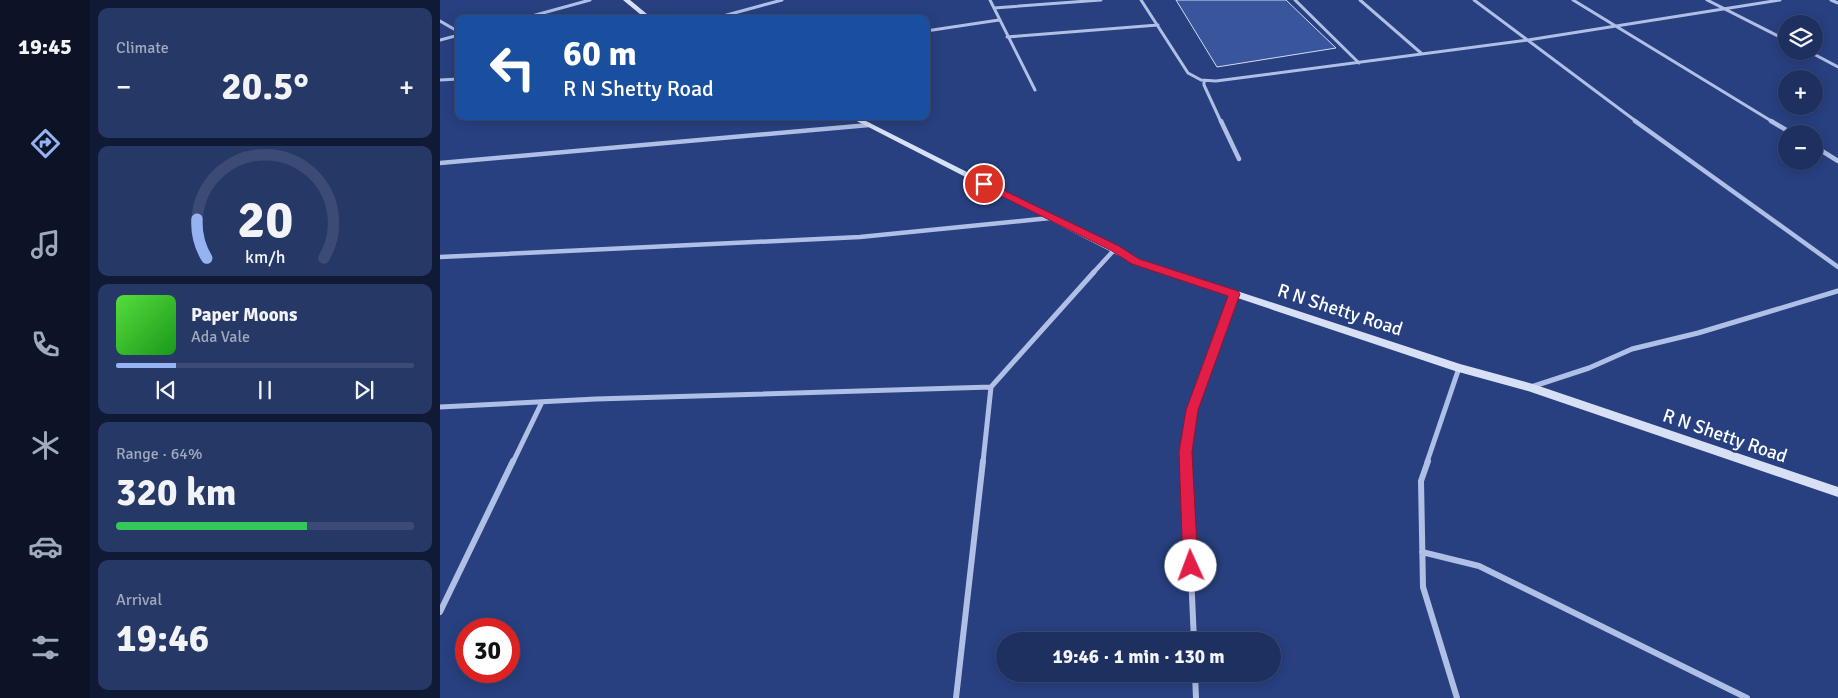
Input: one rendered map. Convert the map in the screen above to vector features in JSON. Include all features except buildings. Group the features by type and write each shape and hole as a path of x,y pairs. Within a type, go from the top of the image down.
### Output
{"street":[{"path":"536,15 590,0"},
{"path":"626,0 645,15"},
{"path":"727,15 782,0"},
{"path":"990,0 1034,90"},
{"path":"994,8 1101,0"},
{"path":"1141,0 1188,73 1193,78 1204,81 1226,81 1421,53 1528,40 1780,0"},
{"path":"1296,0 1359,63"},
{"path":"1360,0 1421,53"},
{"path":"1474,0 1838,267"},
{"path":"1573,0 1778,125"},
{"path":"1706,0 1778,36"},
{"path":"1830,0 1838,3"},
{"path":"930,30 999,20"},
{"path":"440,21 455,30"},
{"path":"1007,37 1158,25"},
{"path":"440,40 455,34"},
{"path":"1823,59 1838,67"},
{"path":"440,80 455,79"},
{"path":"1204,81 1204,85 1239,159"},
{"name":"R N Shetty Road","path":"858,120 1050,218 1116,249 1136,261 1459,368 1529,387 1838,492"},
{"path":"440,163 869,125"},
{"path":"1823,152 1838,161"},
{"path":"440,257 860,237 1050,218"},
{"path":"956,698 991,387 1116,249"},
{"path":"1529,387 1589,368 1632,349 1698,333 1838,291"},
{"path":"1194,632 1186,452 1192,410 1234,294"},
{"path":"1457,698 1424,587 1422,482 1459,368"},
{"path":"440,407 991,387"},
{"path":"440,612 542,402"},
{"path":"1422,552 1479,566 1747,698"},
{"path":"1195,682 1196,698"}],"route":[{"path":"984,184 1116,249 1136,261 1234,294 1192,410 1186,452 1191,566"}]}
